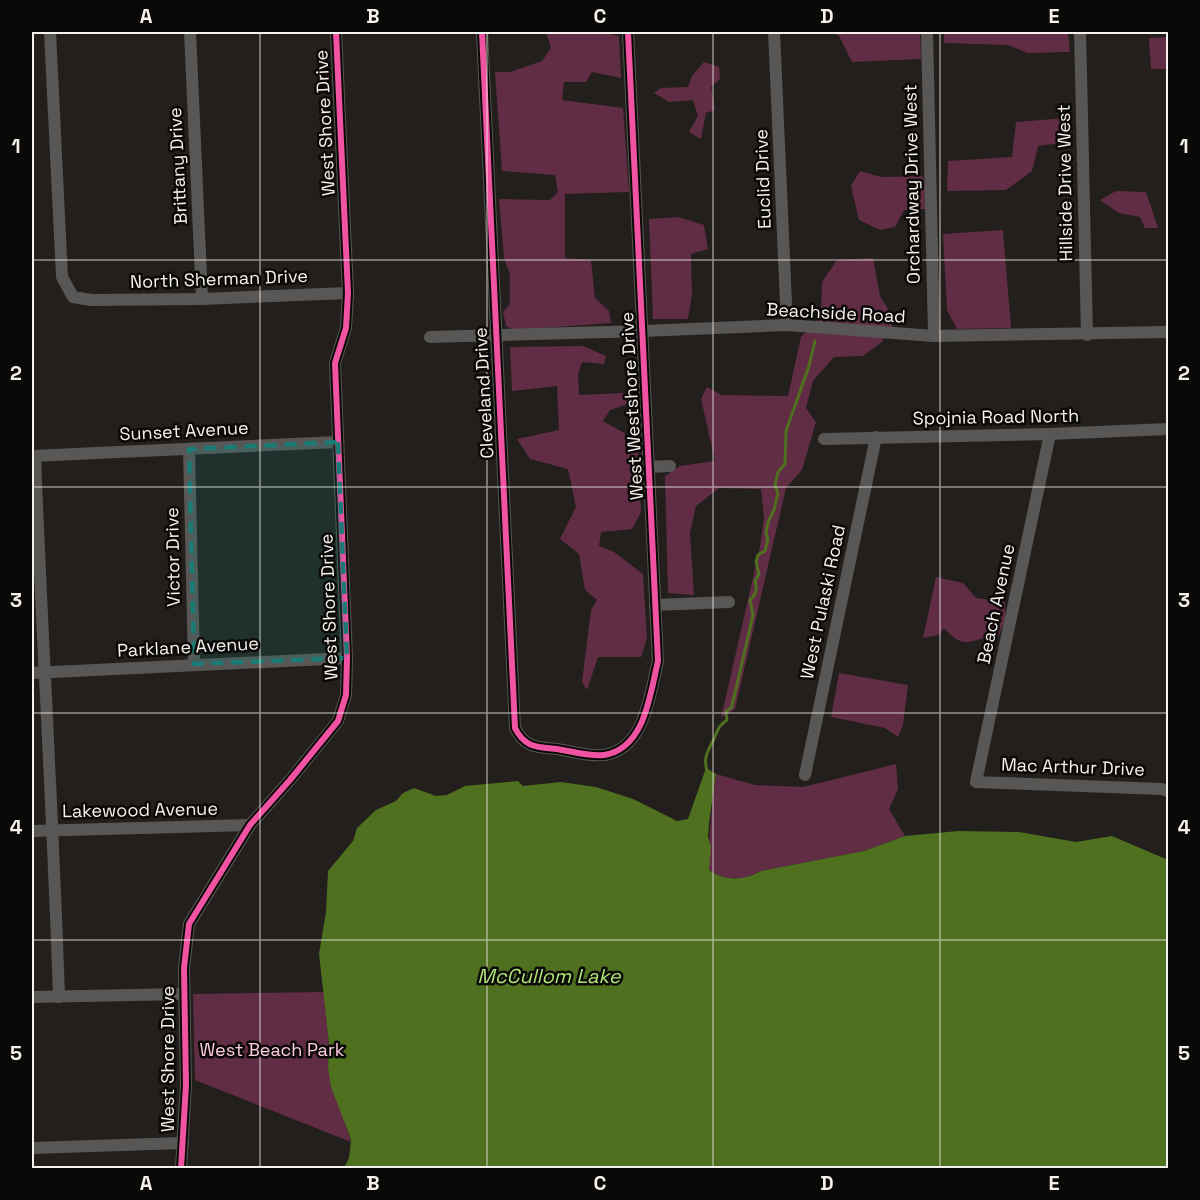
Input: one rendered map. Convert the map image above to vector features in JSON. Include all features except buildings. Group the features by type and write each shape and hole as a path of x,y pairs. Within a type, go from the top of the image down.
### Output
{"street":[{"name":"North Sherman Drive","path":"50,32 62,277 73,297 91,300 202,299 348,293"},
{"name":"Brittany Drive","path":"190,32 202,299"},
{"name":"West Shore Drive","path":"182,1168 186,1085 184,969 189,924 250,825 338,721 346,696 347,658 335,363 346,328 348,293 336,32"},
{"name":"Cleveland Drive","path":"482,32 515,728 520,739 532,746 602,756"},
{"name":"West Westshore Drive","path":"602,756 622,750 636,733 645,714 658,661 628,32"},
{"name":"Euclid Drive","path":"774,32 787,325"},
{"name":"Orchardway Drive West","path":"927,32 934,336"},
{"name":"Hillside Drive West","path":"1080,32 1087,335"},
{"name":"Beachside Road","path":"429,337 787,325 934,336 1168,333"},
{"name":"Spojnia Road North","path":"824,439 1168,429"},
{"name":"Beach Avenue","path":"976,782 1050,434"},
{"name":"West Pulaski Road","path":"805,775 876,437"},
{"name":"Sunset Avenue","path":"33,456 338,442"},
{"name":"Victor Drive","path":"189,449 194,664"},
{"path":"33,456 37,672 53,830 59,997"},
{"path":"649,467 670,466"},
{"path":"655,605 729,602"},
{"name":"Parklane Avenue","path":"37,672 347,658"},
{"name":"Mac Arthur Drive","path":"976,782 1168,791"},
{"name":"Lakewood Avenue","path":"32,831 250,825"},
{"path":"32,998 184,994"},
{"path":"32,1148 183,1143"}],"highlighted area":[{"path":"338,442 347,658 194,664 189,449"}],"green space":[{"path":"546,32 601,32 619,36 621,78 592,72 586,82 564,82 562,100 623,108 629,192 565,194 565,258 591,260 595,298 609,311 611,323 515,330 506,326 503,312 510,304 510,275 504,258 499,199 550,200 558,192 555,175 502,171 495,72 510,72 542,61 551,48"},
{"path":"833,32 920,32 921,59 852,62 839,36"},
{"path":"944,32 1068,32 1070,52 1028,53 1008,45 944,43"},
{"path":"1168,37 1168,69 1151,69 1149,38"},
{"path":"704,62 719,67 720,79 711,87 715,110 706,113 701,139 689,132 698,116 693,100 669,102 654,93 661,88 688,87 692,76"},
{"path":"1066,118 1072,131 1068,142 1038,146 1032,171 1006,190 947,191 948,161 1012,157 1016,122"},
{"path":"860,171 881,177 923,176 926,191 925,209 904,210 895,227 880,230 859,220 851,186"},
{"path":"1116,191 1146,192 1158,228 1145,228 1140,217 1119,213 1100,200"},
{"path":"678,217 704,225 708,249 691,254 692,295 688,319 653,319 649,219"},
{"path":"1003,230 1011,328 957,329 947,310 943,234"},
{"path":"873,258 880,296 895,321 882,342 863,356 834,357 813,381 806,408 816,422 802,470 786,488 735,709 721,718 760,547 764,518 761,489 719,488 696,506 690,533 694,595 668,593 665,476 680,466 715,461 701,399 707,387 722,395 788,396 801,337 821,315 822,282 837,260"},
{"path":"583,346 606,356 604,364 582,362 578,374 579,395 626,393 631,403 610,410 603,421 624,433 638,453 641,512 632,529 601,532 599,546 614,552 643,574 647,638 641,657 598,657 587,690 582,682 591,610 597,600 585,590 579,554 560,539 576,507 568,469 530,459 517,439 559,430 557,386 512,391 510,347"},
{"path":"936,577 963,583 976,598 1005,602 1005,621 998,637 964,642 952,636 944,628 939,635 923,638"},
{"path":"839,673 908,685 903,725 898,737 885,728 831,717"},
{"path":"896,764 898,789 889,809 905,836 864,851 761,871 748,877 728,878 709,870 716,774 755,785 803,787"},
{"name":"West Beach Park","path":"324,992 329,1043 328,1067 351,1142 195,1080 193,994"}],"water":[{"name":"McCullom Lake","path":"706,768 716,774 709,823 708,837 711,847 709,870 728,878 748,877 761,871 864,851 905,836 958,831 1019,832 1076,842 1112,836 1168,860 1168,1168 344,1168 349,1158 351,1141 331,1087 328,1067 329,1043 319,954 326,912 328,871 353,841 357,828 376,810 396,801 403,793 414,788 436,796 447,795 465,786 518,781 523,786 561,782 596,787 633,799 677,821 688,819"}],"waterway":[{"path":"707,771 707,754 719,728 727,720 726,711 731,708 735,693 753,615 750,600 756,591 755,581 759,574 756,562 758,555 765,551 768,522 778,493 775,485 778,472 785,464 786,431 809,366 815,341"}],"cycle path":[{"path":"181,1168 186,1085 184,968 189,924 250,825 338,721 346,695 347,658 335,363 346,328 348,293 336,32"},
{"path":"482,32 515,728 519,735 532,745 587,755 604,755 618,751 629,742 643,718 658,661 628,32"}]}
